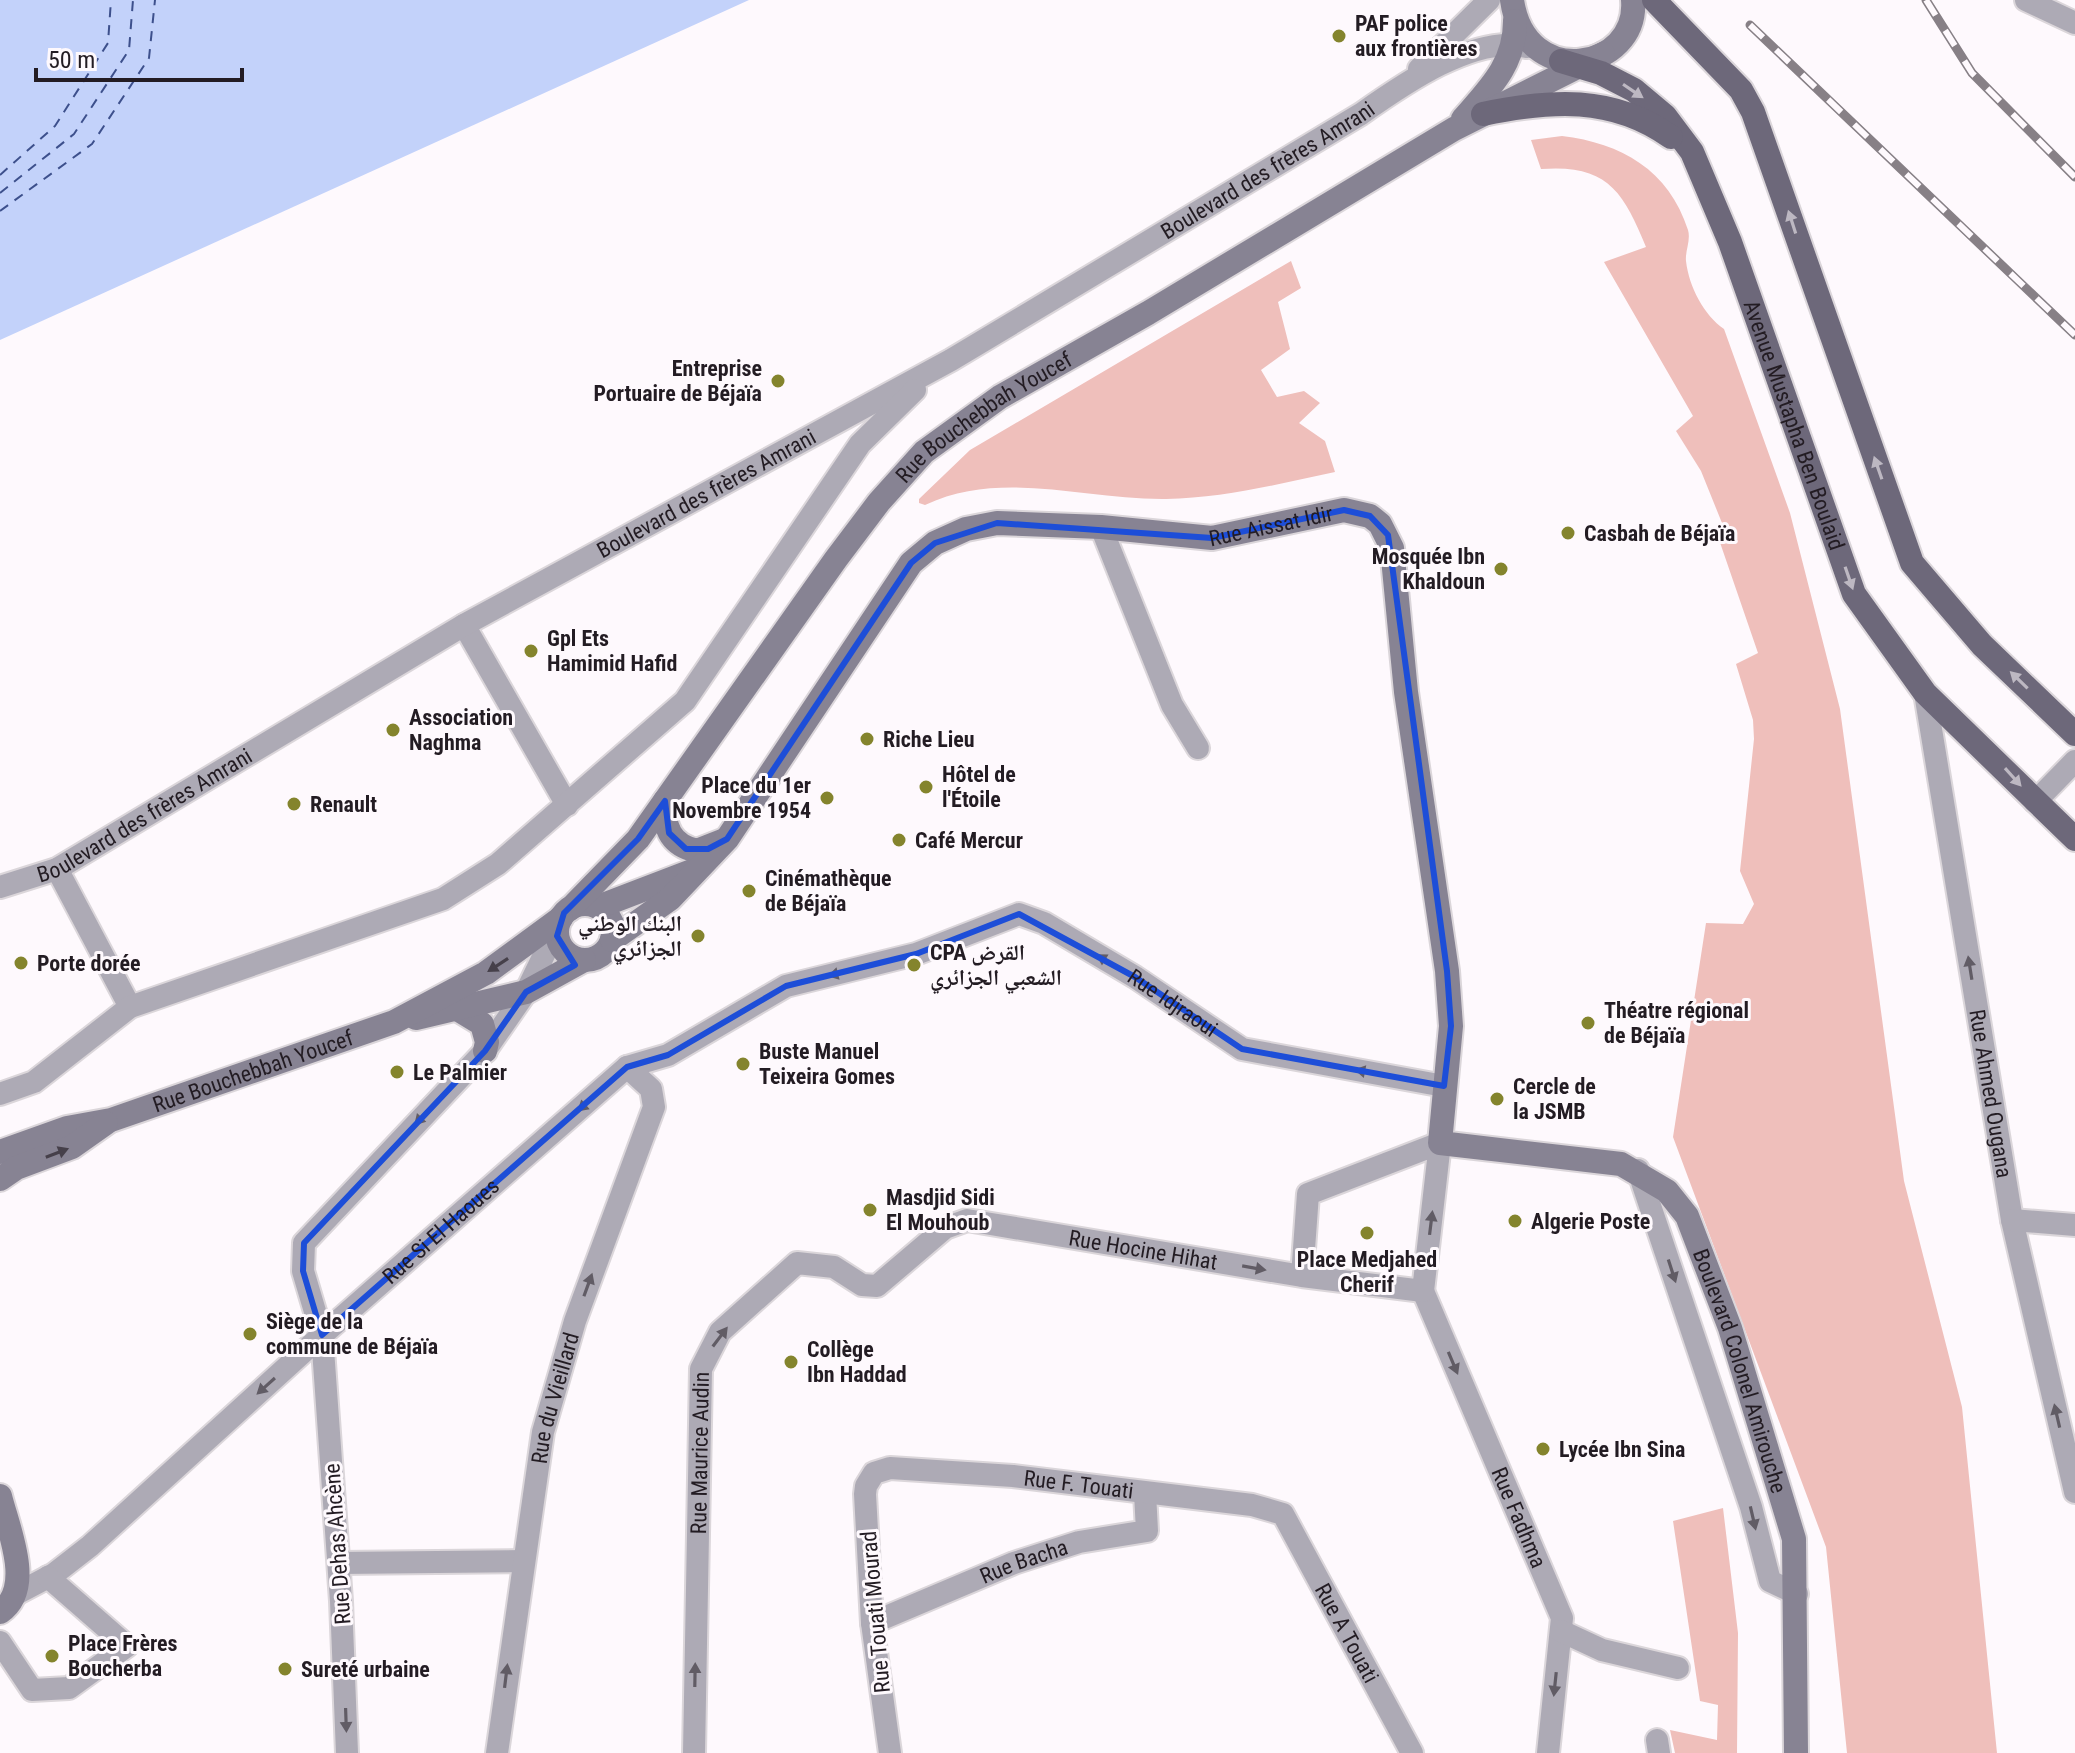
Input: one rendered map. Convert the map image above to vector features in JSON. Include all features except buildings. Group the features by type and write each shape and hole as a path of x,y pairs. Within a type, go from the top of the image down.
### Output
{"main road":[{"path":"1629,25 1633,0"},
{"path":"1654,0 1741,90 1753,112 1912,563 1982,645 2075,734"},
{"name":"Rue Bouchebbah Youcef","path":"394,1022 486,973 563,918 638,839 836,559 879,502 924,452 1000,397 1161,305 1454,129 1570,63 1603,54 1619,41 1629,25"},
{"path":"1520,29 1570,63"},
{"name":"Rue Bouchebbah Youcef","path":"1454,129 1505,68 1520,29"},
{"name":"Avenue Mustapha Ben Boulaid","path":"1570,63 1634,90 1665,116 1692,152 1730,242 1854,594 1925,693 2075,839"},
{"path":"1483,114 1532,104 1595,104 1629,113 1656,126 1692,152"},
{"name":"Rue Aissat Idir","path":"613,935 670,899 727,839 911,563 935,543 966,529 997,523 1101,527 1212,538 1344,510 1370,516 1388,535 1392,548 1406,692 1447,971 1451,1026 1440,1143"},
{"path":"665,801 664,823 669,833 686,849 708,849 727,839"},
{"name":"Rue Bouchebbah Youcef","path":"613,935 638,839"},
{"name":"Rue Aissat Idir","path":"598,907 624,900 701,867"},
{"path":"584,904 598,907 609,917 613,935 601,955 584,960 566,952 557,936 563,918 584,904"},
{"name":"Rue Bouchebbah Youcef","path":"0,1152 67,1128 111,1120 394,1022 459,1010 526,992 584,960"},
{"path":"459,1010 482,1024 487,1042 485,1051"},
{"name":"Rue Bouchebbah Youcef","path":"0,1179 16,1168 72,1147 111,1120"},
{"name":"Boulevard Colonel Amirouche","path":"1440,1143 1604,1160 1638,1170 1672,1196 1695,1231 1730,1328 1794,1539 1797,1594 1796,1753"},
{"path":"0,1496 16,1561 8,1603"}],"street":[{"name":"Boulevard des frères Amrani","path":"1404,84 1489,0"},
{"path":"1629,25 1641,0"},
{"path":"2026,0 2075,23"},
{"name":"Boulevard des frères Amrani","path":"0,887 57,869 464,625 951,360 1361,114 1404,84 1454,59 1500,44 1520,29"},
{"path":"0,1094 34,1082 130,1007 443,899 498,864 685,701 860,444 892,409 951,360"},
{"path":"1101,527 1172,705 1198,748"},
{"path":"464,625 567,805"},
{"name":"Rue Ahmed Ougana","path":"1925,693 2012,1220 2075,1492"},
{"path":"2035,802 2075,761"},
{"path":"57,869 130,1007"},
{"name":"Rue Idjraoui","path":"916,954 1019,914 1044,923 1122,969 1242,1049 1444,1086"},
{"name":"Rue Bouchebbah Youcef","path":"526,992 563,918"},
{"name":"Rue Si El Haoues","path":"8,1603 90,1546 322,1335 627,1067 668,1055 786,986 916,954"},
{"name":"Rue Dehas Ahcène","path":"347,1753 339,1563 322,1335 303,1271 304,1243 485,1051 526,992"},
{"name":"Rue du Vieillard","path":"497,1753 543,1432 571,1335 654,1107 651,1089 627,1067"},
{"path":"1440,1143 1423,1291 1302,1276 1308,1194 1440,1143"},
{"name":"Boulevard Colonel Amirouche","path":"1638,1170 1751,1507 1770,1581 1797,1594"},
{"path":"2012,1220 2075,1225"},
{"name":"Rue Hocine Hihat","path":"984,1221 1302,1276"},
{"name":"Rue Maurice Audin","path":"694,1753 698,1430 701,1369 710,1350 720,1332 797,1263 834,1267 862,1285 877,1286 945,1228 956,1222 984,1221"},
{"name":"Rue Fadhma","path":"1423,1291 1562,1618 1548,1753"},
{"name":"Rue F. Touati","path":"874,1473 890,1468 1013,1476 1252,1505 1283,1514"},
{"name":"Rue Touati Mourad","path":"874,1473 865,1494 872,1623 890,1753"},
{"name":"Rue Bacha","path":"872,1623 1053,1550 1079,1542 1147,1531 1145,1493"},
{"name":"Rue A Touati","path":"1283,1514 1412,1753"},
{"path":"339,1563 523,1561"},
{"path":"0,1642 32,1690 69,1688 127,1646 48,1577"},
{"path":"1561,1631 1594,1647 1678,1668"}],"highlighted area":[{"path":"1344,510 1370,516 1388,535 1447,971 1451,1026 1444,1086 1242,1049 1135,977 1019,914 916,954 786,986 668,1055 627,1067 322,1335 303,1271 304,1243 485,1051 526,992 575,965 557,936 564,913 638,839 665,801 669,833 686,849 708,849 727,839 911,563 935,543 997,523 1212,538"}],"shaded area":[{"path":"1562,136 1604,145 1640,163 1669,191 1680,209 1689,234 1686,261 1690,281 1704,308 1724,329 1790,513 1840,709 1904,1181 1962,1407 1997,1753 1847,1753 1826,1547 1673,1137 1706,923 1743,924 1754,904 1740,871 1754,739 1753,720 1736,664 1758,653 1715,528 1722,523 1701,471 1676,431 1693,416 1604,262 1646,247 1620,196 1597,176 1582,171 1541,169 1531,140"},
{"path":"1291,261 1301,288 1278,302 1290,349 1261,370 1277,397 1304,391 1320,403 1299,423 1325,441 1335,472 1251,490 1188,498 1135,498 1013,488 984,489 954,494 925,505 919,503 919,499 970,450"},
{"path":"1723,1508 1738,1633 1737,1753 1675,1753 1670,1730 1717,1740 1718,1705 1700,1701 1673,1521"}],"water":[{"path":"0,0 749,0 0,340"}],"ferry route":[{"path":"0,175 55,126 108,43 111,0"},
{"path":"0,193 74,134 129,50 133,0"},
{"path":"0,211 92,144 149,58 155,0"}],"railway":[{"path":"1926,0 1972,73 2075,177"},
{"path":"1750,25 2075,335"}],"place":[{"name":"PAF police aux frontières","path":"1339,36"},
{"name":"Entreprise Portuaire de Béjaïa","path":"778,381"},
{"name":"Casbah de Béjaïa","path":"1568,533"},
{"name":"Mosquée Ibn Khaldoun","path":"1501,569"},
{"name":"Gpl Ets Hamimid Hafid","path":"531,651"},
{"name":"Association Naghma","path":"393,730"},
{"name":"Riche Lieu","path":"867,739"},
{"name":"Hôtel de l'Étoile","path":"926,787"},
{"name":"Place du 1er Novembre 1954","path":"827,798"},
{"name":"Renault","path":"294,804"},
{"name":"Café Mercur","path":"899,840"},
{"name":"Cinémathèque de Béjaïa","path":"749,891"},
{"name":"البنك الوطني الجزائري","path":"698,936"},
{"name":"Porte dorée","path":"21,963"},
{"name":"CPA القرض الشعبي الجزائري","path":"914,965"},
{"name":"Théatre régional de Béjaïa","path":"1588,1023"},
{"name":"Buste Manuel Teixeira Gomes","path":"743,1064"},
{"name":"Le Palmier","path":"397,1072"},
{"name":"Cercle de la JSMB","path":"1497,1099"},
{"name":"Masdjid Sidi El Mouhoub","path":"870,1210"},
{"name":"Algerie Poste","path":"1515,1221"},
{"name":"Place Medjahed Cherif","path":"1367,1233"},
{"name":"Siège de la commune de Béjaïa","path":"250,1334"},
{"name":"Collège Ibn Haddad","path":"791,1362"},
{"name":"Lycée Ibn Sina","path":"1543,1449"},
{"name":"Place Frères Boucherba","path":"52,1656"},
{"name":"Sureté urbaine","path":"285,1669"}]}
